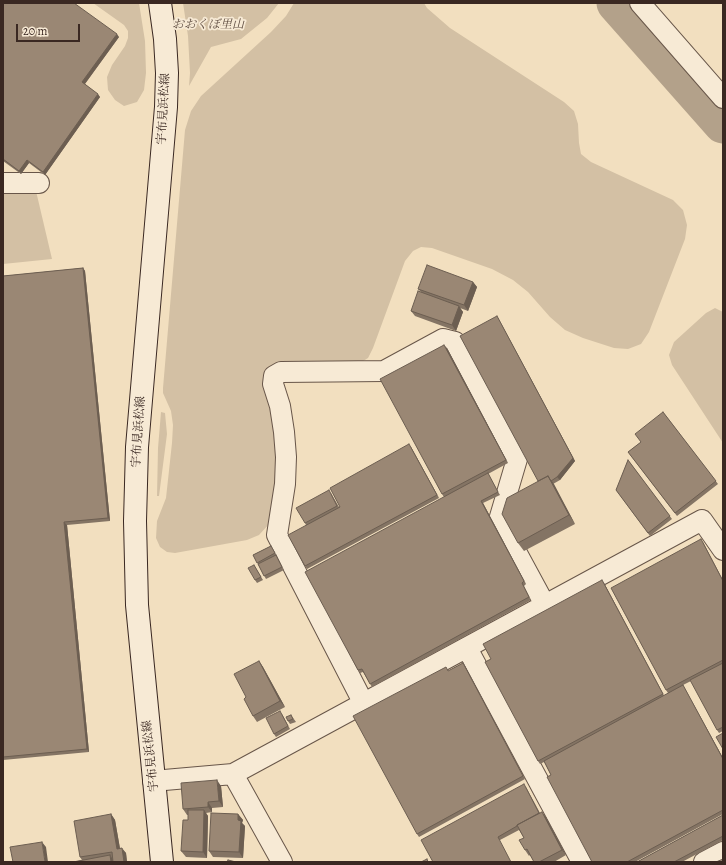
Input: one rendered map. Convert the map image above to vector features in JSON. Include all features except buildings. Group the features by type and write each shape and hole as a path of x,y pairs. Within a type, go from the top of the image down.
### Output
{"main road":[{"name":"宇布見浜松線","path":"160,3 165,38 167,73 166,107 137,447 135,521 137,605 162,862"}],"street":[{"path":"640,3 723,98"},
{"path":"3,183 39,183"},
{"path":"364,704 277,535 285,484 286,458 282,419 273,384 274,376 281,372 384,371 442,338 454,342 517,459 500,520 545,605"},
{"path":"153,780 233,774 702,520 723,550"},
{"path":"467,648 582,862"},
{"path":"233,774 282,862"},
{"path":"704,862 723,852"}],"green space":[{"path":"93,3 139,3 145,41 146,73 144,90 137,102 124,106 115,100 108,90 107,77 112,65 125,46 128,38 128,31 124,25"},
{"name":"おおくぼ里山","path":"183,3 279,3 267,18 241,39 211,47 189,86 190,73 188,36"},
{"path":"294,3 424,3 427,8 450,28 564,102 574,111 578,124 581,154 591,162 673,200 683,210 687,225 685,239 649,332 641,344 628,349 614,348 583,338 565,330 550,317 528,292 513,280 492,269 432,248 421,247 413,251 405,261 368,358 360,363 279,366 280,458 270,523 259,535 247,540 175,553 167,552 160,547 156,538 157,521 166,498 172,443 173,425 171,411 163,393 163,388 185,130 191,111 201,96 271,32 286,16"},
{"path":"3,191 36,191 52,259 3,264"},
{"path":"715,308 723,312 723,443 672,365 669,355 674,342 706,313"},
{"path":"161,412 165,413 167,434 159,496 157,496 158,448"}],"waterway":[{"path":"616,3 723,124"}]}
